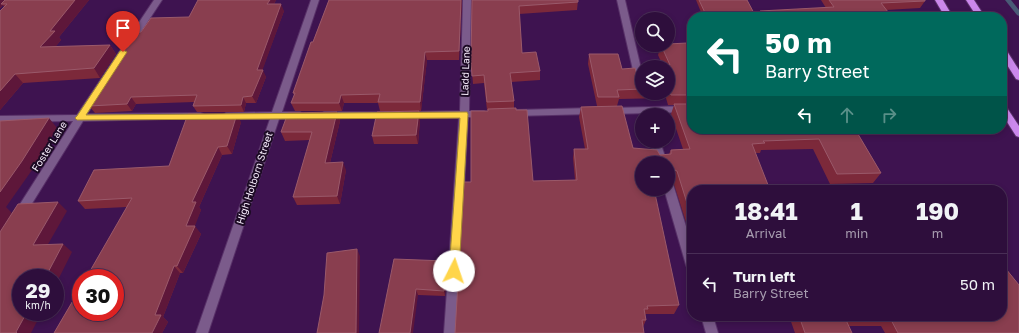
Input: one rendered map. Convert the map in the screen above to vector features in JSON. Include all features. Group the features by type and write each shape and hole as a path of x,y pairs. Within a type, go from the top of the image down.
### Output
{"main road":[{"path":"939,0 946,12"},
{"path":"970,0 978,12"},
{"path":"1007,58 1019,77"},
{"path":"1007,115 1019,134"}],"street":[{"name":"Foster Lane","path":"13,225 80,118 158,0"},
{"name":"High Holborn Street","path":"202,333 274,116 315,0"},
{"name":"Ladd Lane","path":"450,333 464,114 467,0"},
{"path":"621,0 635,62"},
{"path":"675,110 687,109"},
{"path":"0,119 635,112"},
{"path":"672,196 687,248"},
{"path":"708,321 712,333"}],"building":[{"path":"5,0 75,0 50,31 55,31 40,47 110,45 94,68 15,74 0,91 0,11 7,4 1,4"},
{"path":"198,0 270,0 267,4 281,4 257,70 263,70 252,96 243,97 241,105 193,106 197,95 131,97 127,104 89,106 124,47 128,47 136,33 141,32 151,18 189,17"},
{"path":"329,0 461,0 459,51 425,52 420,102 378,102 380,94 341,95 339,103 291,103 295,93 293,93 311,42 313,42"},
{"path":"472,0 578,0 578,2 519,6 522,53 536,52 540,71 510,73 514,101 487,102 484,75 472,76"},
{"path":"699,0 747,0 753,12 705,12"},
{"path":"829,0 925,0 881,3 888,12 760,11 834,7"},
{"path":"687,43 687,95 675,95 675,60 668,60 664,52 675,52 675,44"},
{"path":"589,54 618,54 622,69 635,68 635,89 617,90 619,97 598,97"},
{"path":"674,104 687,104 687,134 858,134 881,173 837,174 819,139 763,141 765,143 752,144 768,185 687,185 687,203 677,171 675,170 675,156 635,156 635,196 656,196 679,305 647,306 648,309 644,309 646,320 642,320 644,333 455,333 464,182 471,182 471,111 516,108 516,110 527,110 533,181 577,180 574,149 588,149 581,107 622,106 633,148 657,150 660,155 671,154 671,150 690,149"},
{"path":"419,111 416,135 372,136 377,112"},
{"path":"337,112 325,163 343,162 337,196 293,197 312,132 281,132 288,113"},
{"path":"188,114 237,114 227,146 218,147 192,202 196,202 186,226 195,226 177,266 174,266 155,315 161,315 152,333 54,333 61,321 64,321 64,316 72,302 72,321 124,321 124,269 91,269 132,198 78,201 94,170 169,166"},
{"path":"49,118 22,161 0,192 0,121"},
{"path":"58,202 33,245 63,244 50,269 12,269 12,321 22,321 16,332 17,333 0,333 0,232 18,204"},
{"path":"357,249 356,333 317,333 324,295 327,253"},
{"path":"394,259 446,261 444,291 416,289 410,333 379,333"},
{"path":"1007,270 1019,285 1019,333 898,333 892,321 1007,321"},
{"path":"801,321 846,321 852,333 805,333"}],"waterway":[{"path":"1008,0 1019,14"}],"route":[{"path":"123,52 80,118 464,114 454,271"}]}
